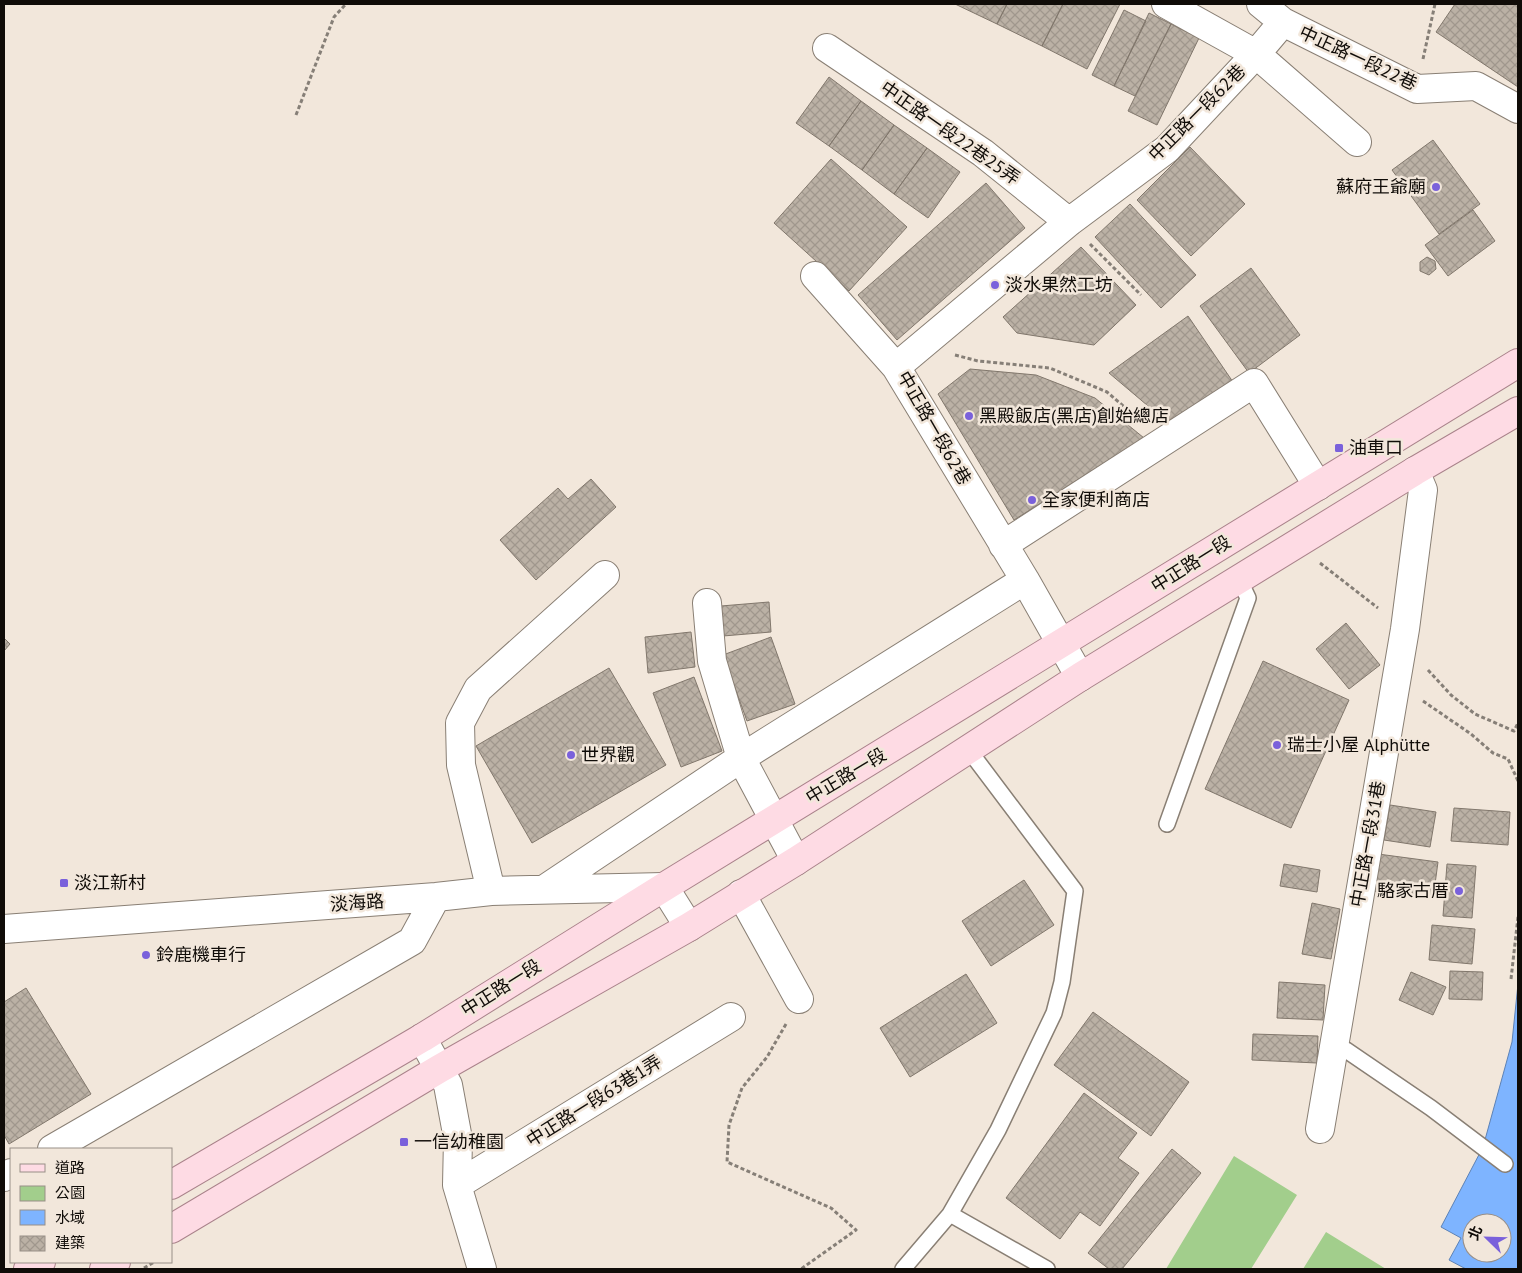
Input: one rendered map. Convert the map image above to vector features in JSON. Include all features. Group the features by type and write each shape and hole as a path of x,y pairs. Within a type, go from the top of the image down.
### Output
{"main road":[{"name":"中正路一段","path":"172,1184 422,1038 664,887 1518,363"},
{"path":"172,1228 439,1069 689,927 1080,677 1415,471 1518,411"},
{"path":"28,1269 39,1263"}],"street":[{"path":"1166,4 1256,54 1356,142"},
{"name":"中正路一段22巷","path":"1261,4 1283,22 1417,89 1476,86 1518,109"},
{"name":"中正路一段62巷","path":"1080,677 1025,580 896,367 1069,222 1167,149 1256,54 1283,22"},
{"name":"中正路一段22巷25弄","path":"827,48 983,153 1069,222"},
{"path":"815,276 896,367"},
{"path":"1004,545 1254,383 1318,486"},
{"name":"中正路一段31巷","path":"1320,1129 1405,629 1423,490 1415,471"},
{"path":"491,891 461,765 460,723 478,689 605,575"},
{"path":"545,889 741,758 1025,580"},
{"path":"707,604 712,661 741,758 796,860"},
{"path":"664,887 689,927"},
{"name":"淡海路","path":"4,929 436,897 491,891 664,887"},
{"path":"741,894 799,999"},
{"path":"54,1148 412,941 436,897"},
{"name":"中正路一段63巷1弄","path":"457,1185 730,1016"},
{"path":"422,1038 448,1085 458,1139 457,1185 482,1269"}],"lane":[{"path":"1167,824 1248,598 1239,579"},
{"path":"903,1269 950,1214 998,1130 1054,1013 1062,982 1075,890 968,749"},
{"path":"1334,1045 1346,1050 1431,1108 1505,1164"},
{"path":"950,1214 1046,1269"}],"path":[{"path":"296,115 334,17 346,4"},
{"path":"1417,89 1435,4"},
{"path":"1069,222 1141,295"},
{"path":"923,346 978,361 1050,368 1107,392 1164,441"},
{"path":"1313,557 1405,629 1428,671 1451,695 1475,714 1514,731 1518,723"},
{"path":"1396,682 1471,734 1493,753 1508,759 1518,781"},
{"path":"1511,979 1518,917"},
{"path":"799,999 767,1057 742,1088 730,1124 727,1162 831,1208 856,1230 801,1269"}],"green space":[{"path":"1234,1156 1297,1195 1251,1269 1166,1269"},
{"path":"1326,1232 1386,1269 1303,1269"}],"water":[{"path":"1518,984 1518,1269 1466,1269 1449,1260 1461,1238 1441,1227 1483,1147 1512,1042"}],"building":[{"path":"955,4 1007,4 997,24"},
{"path":"1007,4 1063,4 1042,46 997,24"},
{"path":"1063,4 1120,4 1087,69 1042,46"},
{"path":"1455,4 1518,4 1518,87 1436,32"},
{"path":"1124,10 1146,21 1114,86 1092,75"},
{"path":"1149,13 1171,24 1135,96 1114,86"},
{"path":"1171,24 1199,38 1157,125 1128,111"},
{"path":"829,77 861,101 829,146 796,123"},
{"path":"861,101 894,125 862,170 829,146"},
{"path":"894,125 927,148 894,194 862,170"},
{"name":"蘇府王爺廟","path":"1433,140 1480,204 1439,234 1392,170"},
{"path":"1190,147 1245,204 1191,256 1137,200"},
{"path":"927,148 960,172 928,218 894,194"},
{"path":"831,159 907,227 849,291 774,223"},
{"path":"986,183 1025,228 897,340 858,295"},
{"path":"1130,204 1196,275 1161,308 1095,237"},
{"path":"1473,210 1495,241 1448,276 1425,245"},
{"path":"1081,247 1136,305 1094,345 1017,333 1003,317"},
{"path":"1427,257 1435,261 1436,269 1429,275 1420,271 1420,262"},
{"path":"1251,268 1300,335 1249,373 1200,306"},
{"path":"1188,316 1233,382 1167,422 1109,373"},
{"path":"970,369 1036,375 1095,398 1144,438 1014,520 938,394"},
{"path":"591,479 616,507 536,580 500,540 558,488 568,499"},
{"path":"769,602 771,632 723,636 721,606"},
{"path":"1346,623 1380,665 1349,689 1316,649"},
{"path":"691,632 695,667 648,673 645,637"},
{"path":"771,637 795,704 747,721 723,655"},
{"path":"4,638 10,644 4,651"},
{"name":"瑞士小屋 Alphütte","path":"1263,661 1349,700 1291,828 1205,789"},
{"name":"世界觀","path":"609,668 666,765 532,843 476,746"},
{"path":"694,677 722,751 681,767 653,693"},
{"path":"1390,805 1436,812 1430,847 1384,840"},
{"path":"1454,808 1510,812 1508,845 1451,841"},
{"path":"1378,854 1438,862 1433,899 1374,891"},
{"path":"1284,864 1320,870 1317,892 1280,886"},
{"name":"駱家古厝","path":"1447,864 1476,866 1472,918 1443,916"},
{"path":"1024,880 1054,925 991,966 962,921"},
{"path":"1312,903 1340,909 1331,959 1302,954"},
{"path":"1432,925 1475,929 1472,964 1429,960"},
{"path":"1450,971 1483,972 1482,1000 1449,999"},
{"path":"1411,972 1446,987 1433,1015 1399,1000"},
{"path":"966,974 997,1023 910,1077 880,1028"},
{"path":"1279,982 1325,985 1323,1020 1277,1018"},
{"path":"26,988 91,1094 9,1144 4,1135 4,1002"},
{"path":"1093,1012 1189,1082 1151,1136 1054,1065"},
{"path":"1253,1034 1318,1036 1317,1063 1252,1060"},
{"path":"1084,1093 1137,1133 1118,1158 1139,1173 1100,1226 1080,1212 1060,1239 1006,1198"},
{"path":"1172,1149 1201,1173 1122,1269 1109,1269 1088,1253"}],"place":[{"name":"蘇府王爺廟","path":"1436,187"},
{"name":"淡水果然工坊","path":"995,285"},
{"name":"黑殿飯店(黑店)創始總店","path":"969,416"},
{"name":"油車口","path":"1339,448"},
{"name":"全家便利商店","path":"1032,500"},
{"name":"瑞士小屋 Alphütte","path":"1277,745"},
{"name":"世界觀","path":"571,755"},
{"name":"淡江新村","path":"64,883"},
{"name":"駱家古厝","path":"1459,891"},
{"name":"鈴鹿機車行","path":"146,955"},
{"name":"一信幼稚園","path":"404,1142"}]}
